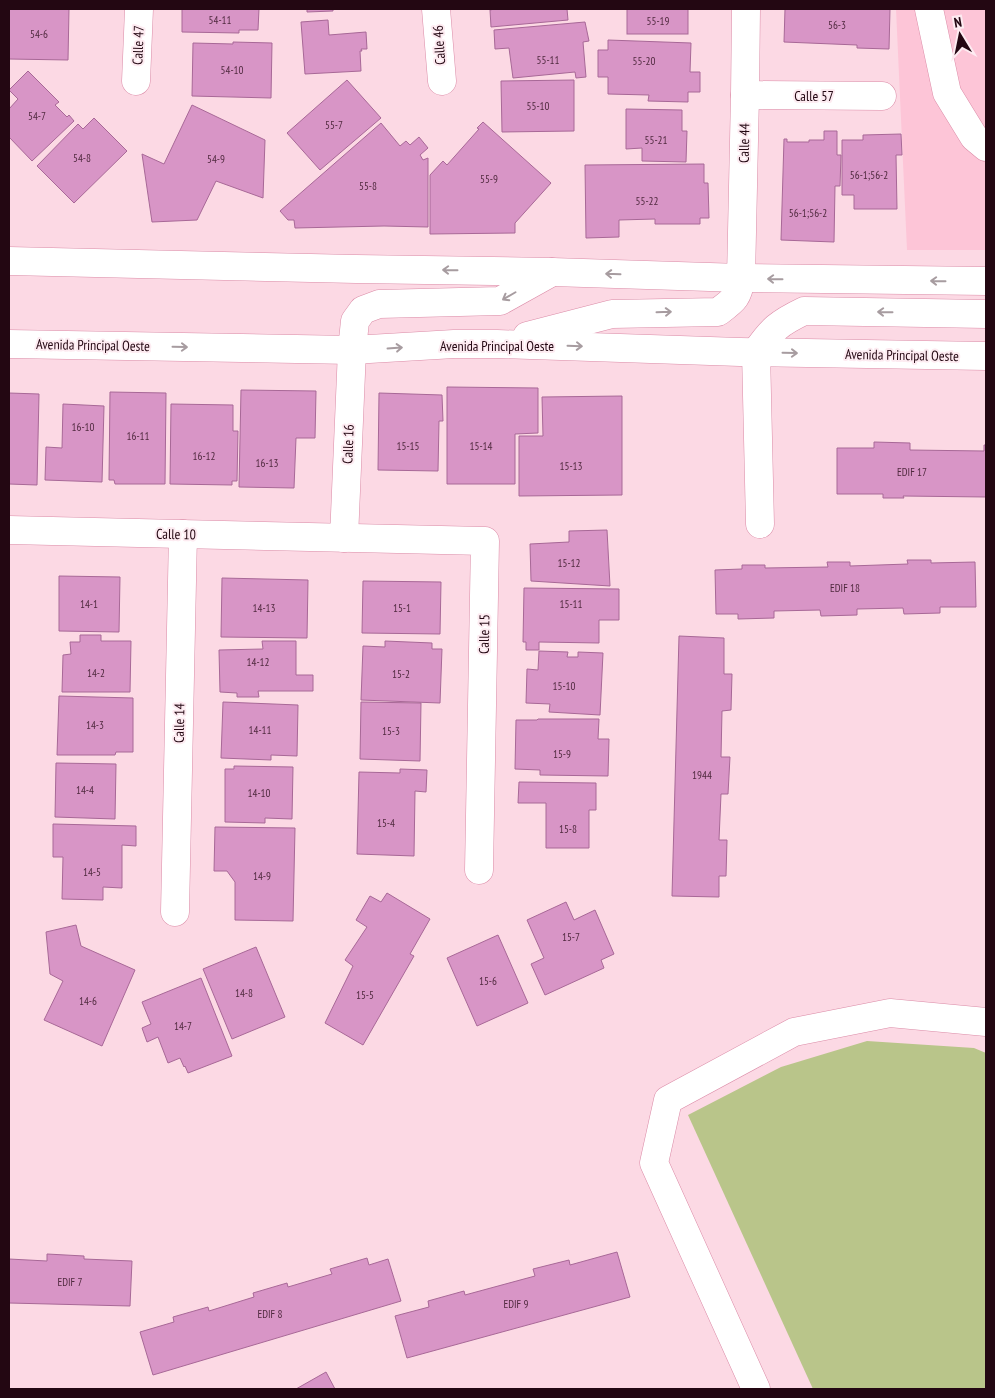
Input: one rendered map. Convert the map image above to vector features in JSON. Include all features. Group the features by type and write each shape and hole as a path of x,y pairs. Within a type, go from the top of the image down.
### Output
{"main road":[{"name":"Calle 47","path":"136,81 139,9"},
{"name":"Calle 46","path":"436,9 442,81"},
{"name":"Calle 44","path":"741,278 746,9"},
{"path":"929,9 947,93 974,137 986,147"},
{"name":"Calle 57","path":"745,95 882,96"},
{"path":"9,261 552,272 741,278 986,281"},
{"name":"Calle 16","path":"344,538 352,350 355,321 363,310 379,304 500,301 552,272"},
{"path":"497,344 612,314 718,312 739,293 741,278"},
{"path":"760,524 756,352 768,335 784,320 804,311 986,314"},
{"name":"Avenida Principal Oeste","path":"9,344 352,350 454,344 497,344 756,352 986,356"},
{"name":"Calle 10","path":"9,530 344,538"},
{"name":"Calle 14","path":"175,912 183,534"},
{"name":"Calle 15","path":"344,538 485,541 479,870"},
{"path":"756,1389 654,1163 668,1100 794,1032 890,1012 986,1022"}],"shaded area":[{"path":"896,9 986,9 986,250 907,250"}],"green space":[{"path":"867,1041 974,1048 986,1053 986,1389 813,1389 688,1115 781,1067"}],"building":[{"path":"9,9 69,9 68,60 9,59"},
{"path":"182,9 259,9 258,30 239,30 239,33 182,32"},
{"path":"307,9 333,9 333,11 307,12"},
{"path":"567,9 568,20 491,27 490,10"},
{"path":"627,9 688,9 688,34 627,34"},
{"path":"785,9 890,9 889,49 857,48 857,45 784,42"},
{"path":"328,20 329,35 366,32 367,49 361,49 362,51 360,51 361,71 305,74 301,22"},
{"path":"585,22 589,41 583,42 586,77 576,78 575,72 513,78 509,48 495,49 494,30"},
{"path":"608,40 691,43 690,72 700,72 700,92 688,92 688,102 648,101 649,95 608,94 608,77 598,77 598,50 608,50"},
{"path":"233,42 272,43 271,98 192,96 193,43 233,44"},
{"path":"28,71 59,102 55,105 74,121 32,161 9,137 9,109 18,99 9,90"},
{"path":"347,80 381,118 320,170 287,133"},
{"path":"574,80 574,131 502,132 501,81"},
{"path":"192,105 265,140 263,198 216,181 197,220 152,222 142,154 164,164"},
{"path":"626,109 682,110 682,131 687,131 686,162 642,161 642,148 626,149"},
{"path":"94,118 127,151 74,203 37,166 78,124 83,129"},
{"path":"483,122 551,183 515,223 515,233 430,234 430,175 443,161 447,165"},
{"path":"381,123 400,146 406,141 410,145 419,137 428,148 420,155 423,160 428,158 428,227 295,228 294,220 288,220 280,211"},
{"path":"824,131 837,131 837,155 841,155 840,186 835,186 834,242 781,240 784,139 787,139 787,142 824,140"},
{"path":"901,134 902,155 896,155 897,209 854,209 854,195 842,195 842,140 863,140 863,135"},
{"path":"704,164 704,183 708,183 709,218 700,218 700,224 655,224 655,219 619,220 619,237 586,238 585,165"},
{"path":"447,387 538,388 538,433 515,434 515,484 447,484"},
{"path":"241,390 316,391 315,438 296,438 294,488 239,487"},
{"path":"110,392 166,393 165,484 115,484 114,480 109,480"},
{"path":"9,393 39,394 37,485 9,484"},
{"path":"379,393 442,395 443,421 439,421 438,471 378,470"},
{"path":"622,396 622,495 519,496 519,436 543,436 542,397"},
{"path":"63,404 104,406 102,482 45,480 46,447 62,448"},
{"path":"171,404 233,405 233,431 238,431 237,481 232,481 232,485 170,484"},
{"path":"874,442 910,443 910,450 984,451 984,445 986,445 986,497 903,496 904,498 883,498 883,494 837,494 837,448 874,448"},
{"path":"607,530 610,586 531,581 530,544 569,542 569,531"},
{"path":"907,560 931,560 931,563 975,562 976,607 940,607 940,613 904,614 903,608 857,609 857,615 821,616 820,610 774,611 774,618 738,619 738,614 716,614 715,570 742,569 742,565 765,565 765,568 828,567 827,562 850,562 850,566 908,564"},
{"path":"59,576 120,577 119,632 59,631"},
{"path":"222,578 308,580 307,638 221,637"},
{"path":"363,581 441,582 440,634 362,633"},
{"path":"524,588 619,589 619,620 599,620 599,643 539,642 539,650 526,650 526,642 523,642"},
{"path":"80,635 101,635 101,641 131,641 130,692 62,692 63,655 71,654 70,642 80,642"},
{"path":"679,636 724,638 724,674 732,674 731,710 722,711 721,757 730,757 728,794 721,794 719,840 727,840 726,876 719,876 719,897 672,896"},
{"path":"262,641 296,641 296,675 313,675 313,691 258,691 259,697 237,697 237,693 220,692 219,650 263,649"},
{"path":"385,641 432,643 432,649 442,649 440,703 361,700 363,646 385,647"},
{"path":"539,651 568,652 567,657 578,657 578,652 603,653 600,715 549,712 550,704 526,703 527,669 538,670"},
{"path":"59,696 133,698 133,752 116,752 115,755 57,755"},
{"path":"223,702 298,705 297,756 271,755 271,760 221,758"},
{"path":"361,702 421,703 420,761 360,759"},
{"path":"599,719 598,739 609,739 608,776 540,775 540,770 515,769 516,720"},
{"path":"56,763 116,764 115,819 55,817"},
{"path":"234,766 293,767 292,819 265,818 265,823 225,822 225,769 234,769"},
{"path":"400,769 427,770 426,792 415,791 414,856 357,854 359,772 400,773"},
{"path":"519,782 596,783 596,810 589,810 589,848 546,848 546,803 518,803"},
{"path":"53,824 136,826 136,846 122,845 122,888 103,887 103,900 62,899 63,857 53,857"},
{"path":"215,827 295,828 293,921 235,920 235,882 227,871 214,871"},
{"path":"387,893 430,919 410,954 414,956 363,1045 325,1023 353,966 345,960 367,927 356,920 370,896 381,902"},
{"path":"566,902 574,920 595,910 614,954 601,960 604,968 545,995 531,964 544,958 527,920"},
{"path":"76,925 81,946 135,970 102,1046 44,1020 63,981 50,974 46,932"},
{"path":"498,935 528,1003 477,1026 447,958"},
{"path":"256,947 285,1017 232,1039 203,969"},
{"path":"201,978 232,1056 188,1073 180,1058 168,1063 158,1037 147,1042 142,1028 151,1024 142,1002"},
{"path":"617,1252 630,1297 407,1358 395,1316 429,1307 428,1301 464,1291 465,1295 535,1276 533,1269 569,1260 570,1265"},
{"path":"47,1254 84,1256 84,1259 132,1261 130,1306 9,1303 9,1259 47,1261"},
{"path":"367,1258 369,1265 388,1259 401,1301 153,1375 140,1332 174,1322 173,1317 208,1307 209,1311 254,1297 253,1293 287,1283 288,1287 332,1274 330,1269"},
{"path":"326,1372 335,1389 296,1389"}]}
